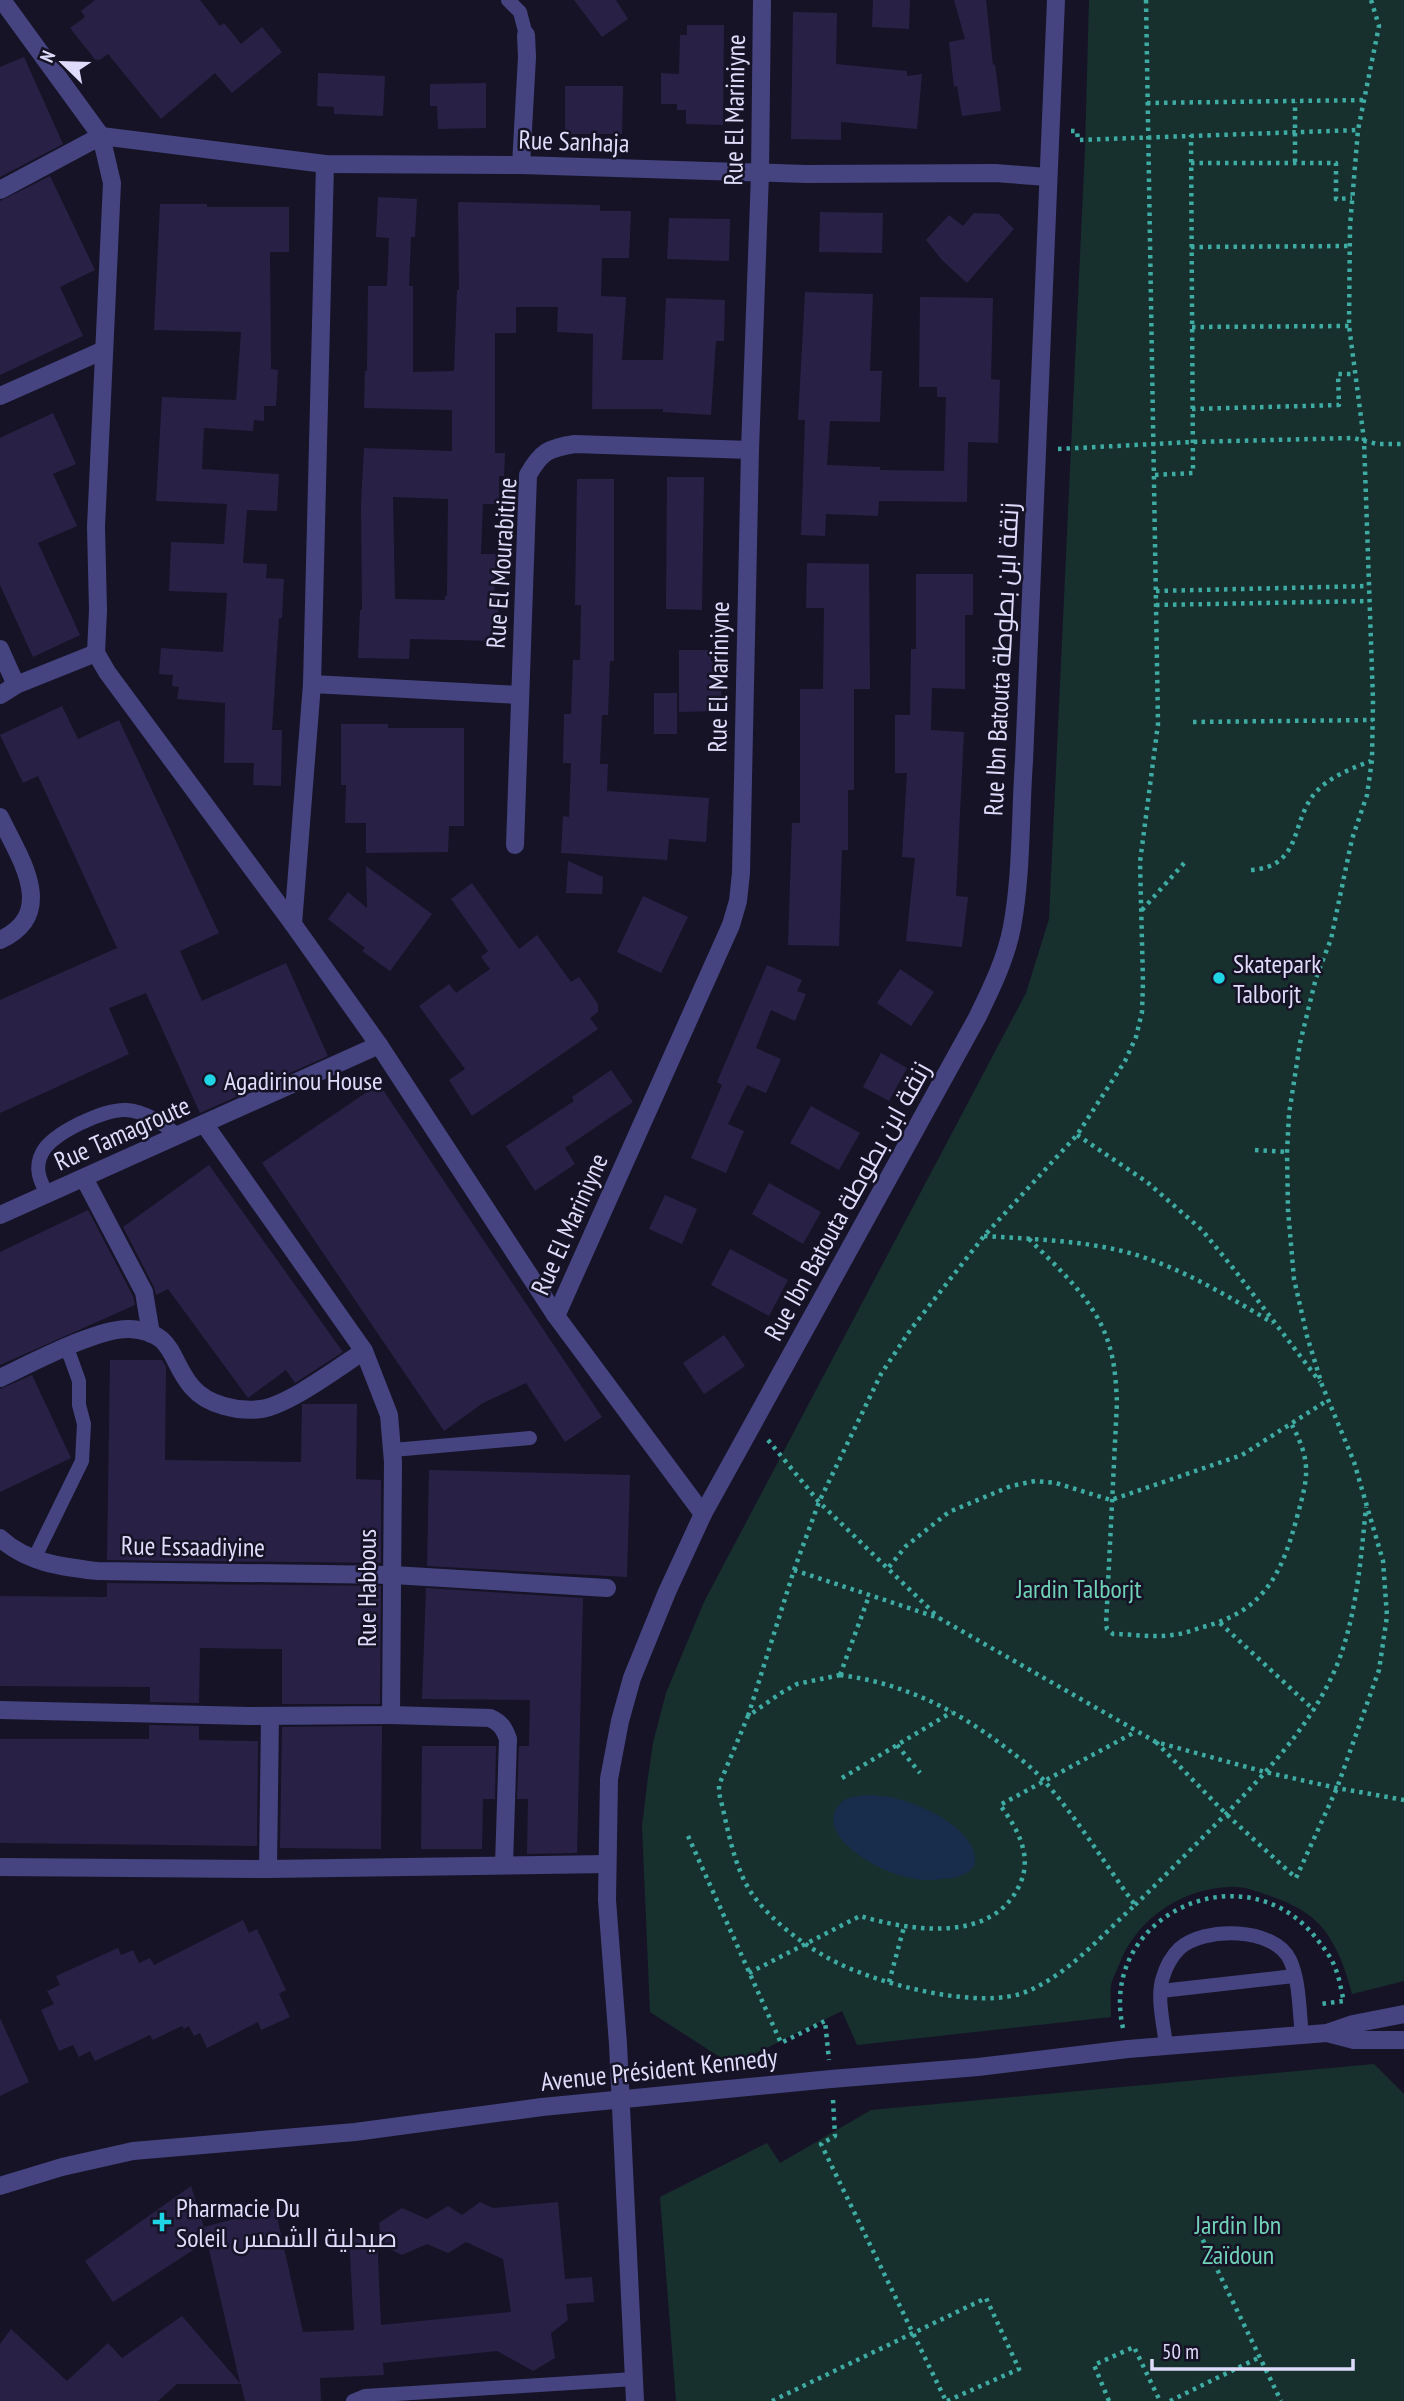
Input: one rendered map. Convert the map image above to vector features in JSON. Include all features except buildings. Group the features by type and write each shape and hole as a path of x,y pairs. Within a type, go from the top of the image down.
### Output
{"street":[{"path":"2,0 102,136 111,183 96,527 96,653 107,672 379,1045 556,1317 703,1514"},
{"name":"Rue El Mariniyne","path":"556,1317 726,938 738,901 741,873 750,450 760,173 762,0"},
{"name":"Rue Ibn Batouta زنقة ابن بطوطة","path":"635,2401 621,2099 607,1900 609,1779 620,1721 632,1678 703,1514 977,1018 998,973 1012,929 1018,878 1024,761 1056,0"},
{"path":"521,165 526,35"},
{"path":"0,190 102,136"},
{"name":"Rue Sanhaja","path":"102,136 325,164 521,165 760,173 995,173 1047,177"},
{"path":"293,924 312,684 325,164"},
{"path":"0,396 104,351"},
{"name":"Rue El Mourabitine","path":"515,845 528,475 544,452 557,446 575,444 750,450"},
{"path":"0,649 16,685"},
{"path":"0,695 16,685 96,653"},
{"path":"312,684 520,695"},
{"path":"0,817 27,875 33,895 23,922 12,934 0,940"},
{"name":"Rue Tamagroute","path":"0,1215 379,1045"},
{"name":"Rue Habbous","path":"205,1125 364,1351 389,1415 393,1450 391,1715"},
{"path":"84,1178 144,1292 150,1334"},
{"path":"0,1378 109,1330 131,1328 161,1339 171,1348 191,1387 205,1399 232,1408 262,1409 291,1397 364,1351"},
{"name":"Rue Essaadiyine","path":"0,1538 34,1559 58,1566 97,1571 393,1575 607,1588"},
{"path":"0,1710 490,1718 505,1729 508,1739 504,1865"},
{"path":"268,1868 270,1716"},
{"path":"0,1867 268,1868 607,1864"},
{"name":"Avenue Président Kennedy","path":"0,2186 62,2167 134,2151 355,2132 621,2099 1327,2033 1353,2024 1404,2014"},
{"name":"Avenue Président Kennedy","path":"1327,2033 1366,2041 1404,2040"}],"lane":[{"path":"508,0 520,12 526,35"},
{"path":"47,1194 39,1178 38,1167 42,1154 51,1142 78,1125 113,1111 128,1110 155,1119 178,1136"},
{"path":"34,1559 82,1461 84,1424 79,1405 79,1381 70,1356 64,1349"},
{"path":"393,1450 530,1438"},
{"path":"1166,2046 1161,1991 1162,1978 1170,1962 1180,1948 1198,1938 1236,1933 1254,1935 1280,1948 1289,1959 1302,2035"},
{"path":"1161,1991 1294,1976"},
{"path":"354,2401 365,2396 634,2379"}],"path":[{"path":"1146,0 1158,724 1140,862 1142,1012 1136,1037 1125,1061 1077,1135 984,1236 911,1329 881,1374 819,1502 794,1570 748,1716 719,1785 740,1870 747,1886 779,1924 807,1944 830,1959 889,1982 950,1996 997,1998 1025,1993 1065,1969 1135,1905 1226,1814 1299,1733 1315,1710 1335,1668 1350,1624 1366,1503"},
{"path":"1156,1742 1226,1814 1296,1878 1337,1788 1379,1670 1387,1616 1382,1561 1366,1503 1354,1462 1322,1385 1294,1279 1288,1210 1287,1152 1300,1043 1316,978 1331,939 1352,839 1367,795 1372,760 1364,440 1353,374 1349,326 1352,198 1358,130 1379,26 1371,0"},
{"path":"1147,103 1364,100"},
{"path":"1295,102 1295,162"},
{"path":"1049,130 1077,131 1078,140 1358,130"},
{"path":"1155,475 1193,474 1191,135"},
{"path":"1191,163 1336,163 1336,198 1352,198"},
{"path":"1191,247 1350,246"},
{"path":"1192,327 1349,326"},
{"path":"1192,409 1339,405 1338,374 1353,374"},
{"path":"1037,450 1192,442 1353,438 1377,444 1404,444"},
{"path":"1156,591 1368,586"},
{"path":"1156,605 1368,601"},
{"path":"1193,722 1373,720"},
{"path":"1251,870 1269,868 1279,863 1295,839 1314,794 1324,785 1372,760"},
{"path":"1141,911 1186,862"},
{"path":"1077,1135 1147,1182 1202,1230 1322,1385"},
{"path":"1255,1150 1287,1152"},
{"path":"984,1236 1093,1245 1144,1258 1220,1291 1278,1325"},
{"path":"1029,1239 1082,1294 1098,1319 1110,1346 1117,1402 1106,1625 1109,1632 1172,1636 1220,1623 1259,1600 1272,1584 1293,1533 1308,1467 1303,1445 1292,1425"},
{"path":"889,1567 906,1546 949,1512 1012,1486 1035,1481 1056,1483 1111,1500 1242,1455 1328,1400"},
{"path":"755,1423 819,1502 939,1618"},
{"path":"794,1570 939,1618 1156,1742 1265,1772 1404,1800"},
{"path":"840,1675 869,1596"},
{"path":"1220,1623 1315,1710"},
{"path":"748,1716 797,1684 840,1675 870,1679 926,1697 1000,1743 1044,1780 1088,1836 1135,1905"},
{"path":"842,1778 952,1712"},
{"path":"749,1973 860,1916 904,1927 933,1929 974,1924 990,1918 1014,1896 1023,1878 1026,1861 1014,1824 1000,1805 1135,1732"},
{"path":"897,1745 920,1773"},
{"path":"688,1836 781,2043 825,2021 835,2136 821,2144 915,2334 946,2401 1019,2369 986,2298 915,2334 772,2401"},
{"path":"889,1982 904,1927"},
{"path":"1199,2232 1281,2401"},
{"path":"1109,2401 1094,2365 1134,2347 1160,2401"},
{"path":"1170,2401 1260,2357"}],"green space":[{"name":"Jardin Talborjt","path":"1089,0 1404,0 1404,1981 1352,1994 1345,1969 1334,1946 1313,1918 1291,1904 1253,1890 1235,1887 1213,1889 1180,1899 1151,1918 1139,1931 1121,1960 1112,1982 1111,2017 857,2045 842,2011 732,2065 650,2012 642,1826 653,1743 666,1693 704,1602 1026,993 1049,919 1085,149"},
{"name":"Jardin Ibn Zaïdoun","path":"1374,2064 1404,2094 1404,2401 676,2401 660,2197 767,2143 780,2163 871,2110"}],"water":[{"path":"871,1795 910,1802 949,1822 969,1842 975,1865 961,1876 926,1880 889,1872 866,1860 845,1843 837,1833 834,1822 835,1812 841,1803 850,1798"}],"place":[{"name":"Skatepark Talborjt","path":"1219,978"},
{"name":"Agadirinou House","path":"210,1080"},
{"name":"Pharmacie Du Soleil صيدلية الشمس","path":"162,2222"}]}
